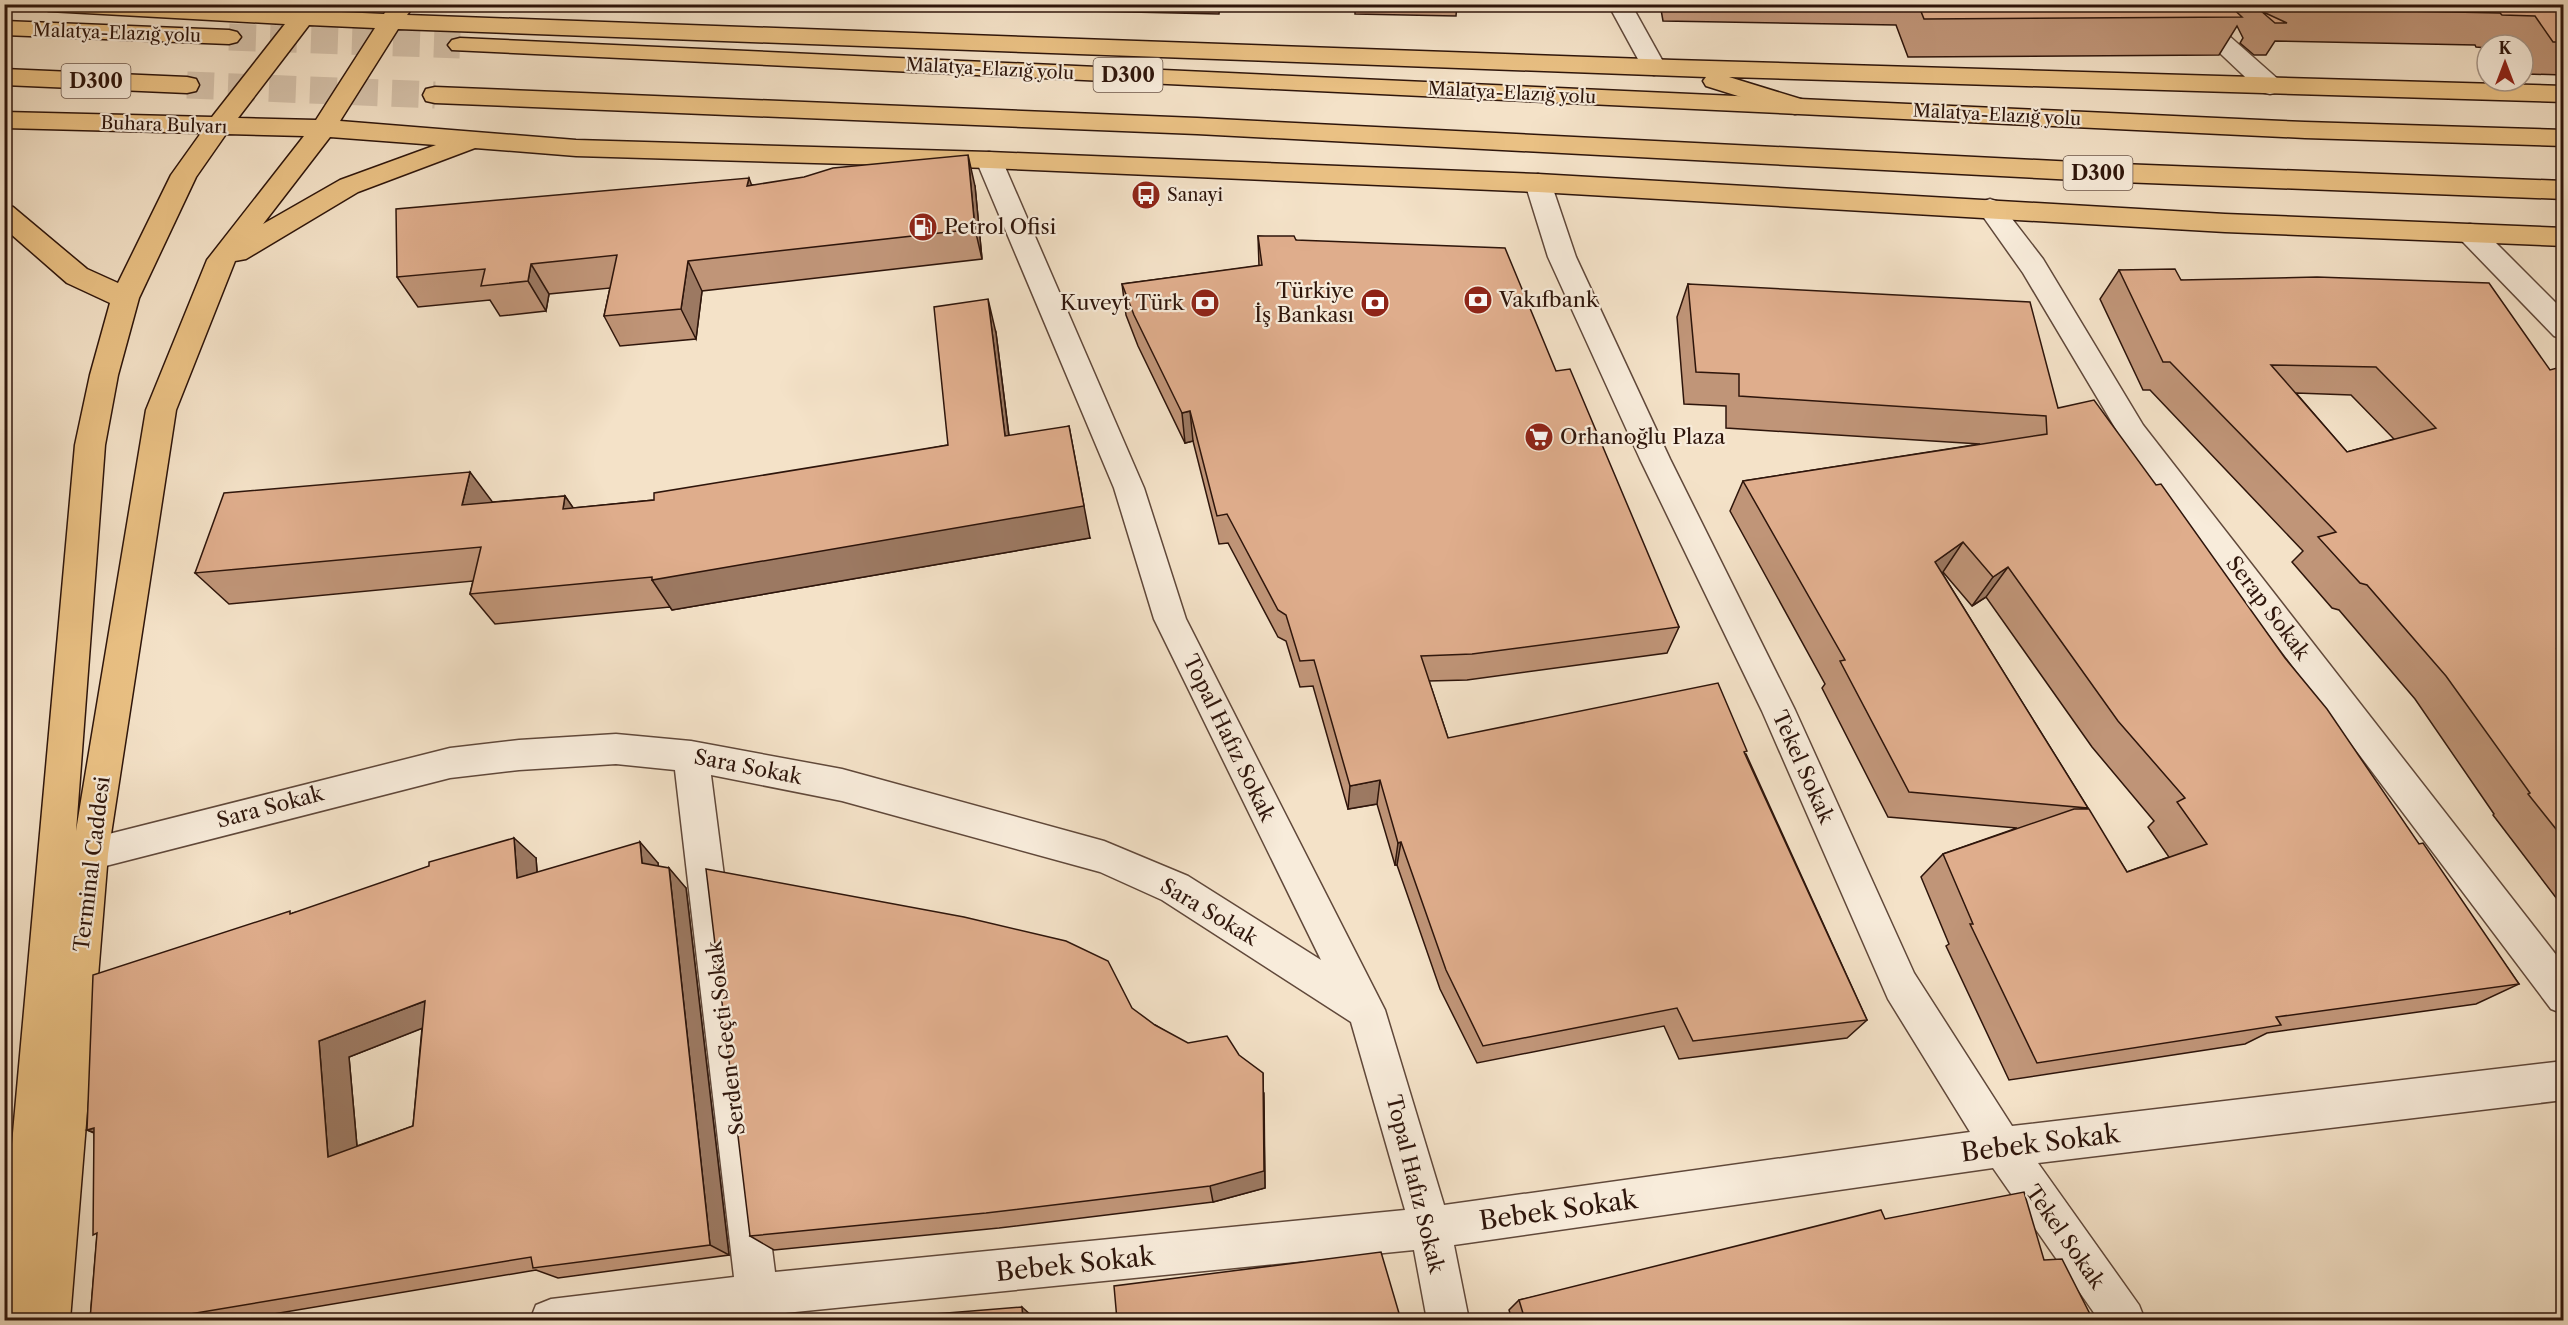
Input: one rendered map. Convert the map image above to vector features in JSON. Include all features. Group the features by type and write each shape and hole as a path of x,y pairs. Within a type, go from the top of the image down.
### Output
{"main road":[{"path":"49,4 397,13 695,31 1664,68 2564,94"},
{"path":"625,8 695,31"},
{"path":"18,1320 90,446 104,375 125,298 184,175 308,10"},
{"name":"Terminal Caddesi","path":"49,1320 90,854 161,410 221,260 323,128 397,13"},
{"name":"Malatya-Elazığ yolu","path":"4,28 229,37"},
{"name":"Malatya-Elazığ yolu","path":"460,45 2305,130 2564,138"},
{"path":"1664,68 1795,106"},
{"name":"D300","path":"4,77 187,85"},
{"name":"D300","path":"435,95 1197,126 2095,172 2564,190"},
{"name":"Buhara Bulvarı","path":"4,120 323,128 576,147 989,160 1538,183 2225,223 2564,237"},
{"path":"221,260 349,186 476,140"},
{"path":"4,213 77,276 125,298"}],"street":[{"path":"1619,4 1664,68"},
{"path":"2179,4 2270,86"},
{"name":"Topal Hafız Sokak","path":"989,160 1129,488 1170,619 1366,1011 1408,1146 1430,1228 1448,1320"},
{"name":"Tekel Sokak","path":"1538,183 1572,278 1655,459 1778,710 1901,986 2002,1147 2124,1320"},
{"name":"Serap Sokak","path":"1990,208 2033,266 2133,433 2564,996"},
{"path":"2470,233 2564,329"},
{"name":"Sara Sokak","path":"90,854 450,763 519,755 616,749 691,756 842,785 1104,857 1175,888 1366,1011"},
{"name":"Serden Geçti Sokak","path":"691,756 755,1308"},
{"name":"Bebek Sokak","path":"551,1320 755,1308 1430,1228 2002,1147 2564,1080"}],"building":[{"path":"1918,4 2228,4 2242,17 1924,19"},
{"path":"2263,4 2564,4 2564,42 2553,42 2535,16 2502,15 2500,13 2265,8"},
{"path":"2261,11 2287,23 2275,23"},
{"path":"968,155 975,229 688,261 681,309 604,316 617,255 531,264 528,281 481,286 485,269 397,277 396,209 749,178 747,186 804,177 833,168"},
{"path":"1258,236 1294,236 1296,240 1505,248 1556,371 1570,369 1679,627 1472,654 1421,656 1448,738 1718,683 1747,751 1744,752 1867,1020 1693,1041 1677,1008 1483,1046 1446,970 1401,842 1398,843 1380,780 1350,786 1314,660 1300,661 1286,615 1278,610 1227,514 1217,516 1190,411 1182,413 1134,315 1122,284 1262,265"},
{"path":"2175,269 2181,280 2317,277 2489,283 2550,370 2557,368 2564,374 2564,648 2557,649 2564,656 2564,839 2528,794 2530,793 2446,676 2367,585 2360,583 2318,537 2336,532 2170,362 2163,362 2119,270","holes":["2271,365 2376,367 2436,428 2347,452"]},
{"path":"1688,284 2030,302 2058,408 2094,400 2156,485 2161,484 2285,658 2327,709 2419,844 2423,843 2519,984 2276,1017 2281,1025 2037,1063 1970,924 1973,924 1943,854 2074,809 2089,809 2127,872 2207,844 2177,802 2185,798 2118,721 2008,567 1993,577 1963,542 1935,562 2088,808 1909,792 1840,661 1845,660 1743,481 2047,434 2046,416 1739,396 1739,374 1696,372"},
{"path":"988,299 1005,436 1069,426 1084,506 652,580 652,577 470,594 481,547 195,573 224,493 470,472 462,505 565,496 563,509 654,500 654,493 948,445 934,307"},
{"path":"514,838 517,878 640,842 642,863 669,868 710,1245 533,1268 531,1257 154,1320 90,1320 97,1233 93,1235 94,1128 87,1130 93,975 290,911 290,914 429,866 429,862","holes":["425,1001 413,1126 328,1157 319,1041"]},
{"path":"706,869 964,917 1066,941 1108,961 1132,1008 1155,1025 1188,1043 1227,1036 1239,1055 1263,1073 1264,1171 1210,1186 986,1213 750,1236"},
{"path":"2024,1192 2044,1260 2062,1259 2093,1320 1525,1320 1519,1300 1881,1210 1885,1219"},
{"path":"1381,1252 1401,1320 1117,1320 1114,1286"},
{"path":"1022,1307 1023,1320 860,1320"}],"tunnel":[{"path":"229,37 460,45"},
{"path":"187,85 435,95"}],"place":[{"name":"Sanayi","path":"1146,195"},
{"name":"Petrol Ofisi","path":"923,227"},
{"name":"Vakıfbank","path":"1478,300"},
{"name":"Kuveyt Türk","path":"1205,303"},
{"name":"Türkiye İş Bankası","path":"1375,303"},
{"name":"Orhanoğlu Plaza","path":"1539,437"}]}
